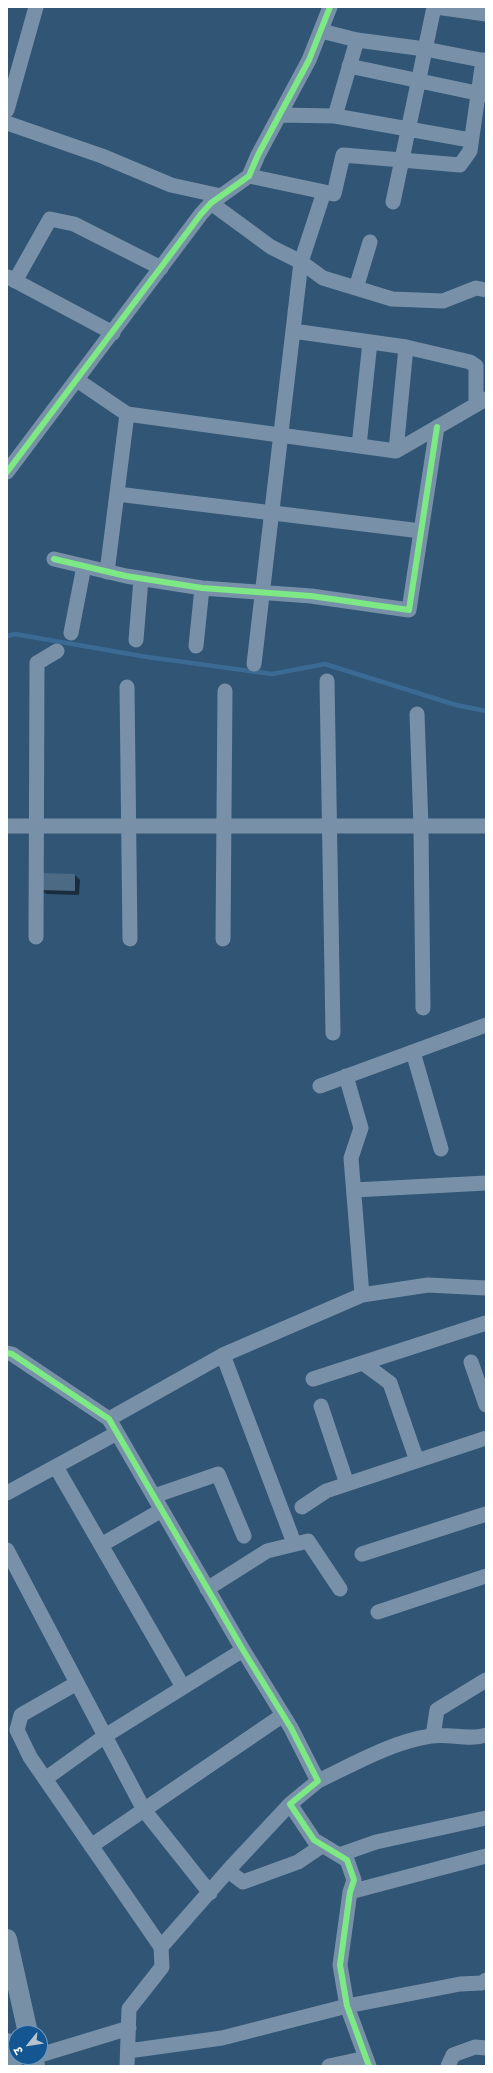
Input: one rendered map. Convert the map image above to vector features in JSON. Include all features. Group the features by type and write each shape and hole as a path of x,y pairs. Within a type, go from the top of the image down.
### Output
{"main road":[{"path":"7,1939 26,2025"}],"street":[{"path":"7,110 36,7"},
{"path":"7,472 201,214 216,200 249,176 258,155 309,60 330,7"},
{"path":"393,202 435,7 486,14"},
{"path":"249,176 334,194 343,155 460,165 470,151 470,140 482,94 485,60 425,49 357,40 321,31"},
{"path":"335,116 357,40"},
{"path":"349,66 482,94"},
{"path":"279,115 335,116 470,140"},
{"path":"7,123 102,156 171,185 216,200 271,247 301,262 323,278 392,299 443,301 476,288 486,290"},
{"path":"254,664 301,262 324,192"},
{"path":"112,333 11,279 50,218 74,224 160,268"},
{"path":"356,288 370,242"},
{"path":"77,380 127,414 396,451 481,402 476,366 470,362 406,347 293,331"},
{"path":"359,446 370,342"},
{"path":"396,451 406,347"},
{"path":"107,572 127,414"},
{"path":"54,559 107,572 202,588 311,596 409,610 437,427"},
{"path":"117,494 421,531"},
{"path":"70,633 84,566"},
{"path":"136,640 142,578"},
{"path":"196,646 202,588"},
{"path":"36,937 37,663 57,651"},
{"path":"327,681 333,1033"},
{"path":"127,687 130,939"},
{"path":"223,939 225,691"},
{"path":"417,714 421,827 423,1008"},
{"path":"7,826 486,826"},
{"path":"320,1086 486,1025"},
{"path":"414,1052 441,1149"},
{"path":"346,1076 361,1128 351,1158 362,1295"},
{"path":"354,1190 486,1184"},
{"path":"109,1419 223,1355 362,1295 428,1285 486,1288"},
{"path":"313,1379 486,1323"},
{"path":"7,1353 12,1354 109,1419 207,1589 283,1715 318,1781"},
{"path":"223,1355 294,1543"},
{"path":"471,1362 486,1405"},
{"path":"363,1363 390,1383 418,1461"},
{"path":"321,1406 346,1484"},
{"path":"7,1493 117,1433"},
{"path":"302,1506 326,1491 486,1438"},
{"path":"56,1466 183,1687"},
{"path":"154,1496 218,1474 244,1536"},
{"path":"101,1544 162,1510"},
{"path":"362,1554 486,1514"},
{"path":"207,1589 267,1551 294,1543 308,1541 340,1589"},
{"path":"7,1550 144,1810 209,1893"},
{"path":"378,1612 486,1576"},
{"path":"44,1778 105,1736 243,1650"},
{"path":"433,1736 437,1710 486,1680"},
{"path":"77,1683 21,1716 17,1730 30,1757 161,1947 162,1967 129,2009 127,2066"},
{"path":"91,1846 283,1715"},
{"path":"161,1947 290,1804 318,1781 400,1743 433,1736 476,1739 486,1735"},
{"path":"290,1804 314,1840 347,1860 354,1880 350,1892 340,1965 346,2006 367,2062 329,2066"},
{"path":"339,1855 376,1842 486,1818"},
{"path":"228,1871 243,1882 298,1862 323,1845"},
{"path":"350,1892 486,1856"},
{"path":"128,2051 222,2038 346,2006 460,1984 482,1983 486,1980"},
{"path":"48,2053 128,2028"},
{"path":"448,2066 453,2055 475,2047 486,2048"}],"building":[{"path":"41,873 75,874 75,891 40,890"}],"waterway":[{"path":"7,636 15,634 147,657 272,674 325,664 456,705 486,711"}],"cycle path":[{"path":"7,472 201,214 211,203 249,176 258,155 309,60 330,7"},
{"path":"54,559 126,576 202,588 311,596 409,610 437,427"},
{"path":"7,1353 12,1354 109,1419 243,1650 291,1728 318,1781 290,1804 314,1840 347,1860 354,1880 350,1892 340,1965 347,2006 369,2066"}]}
